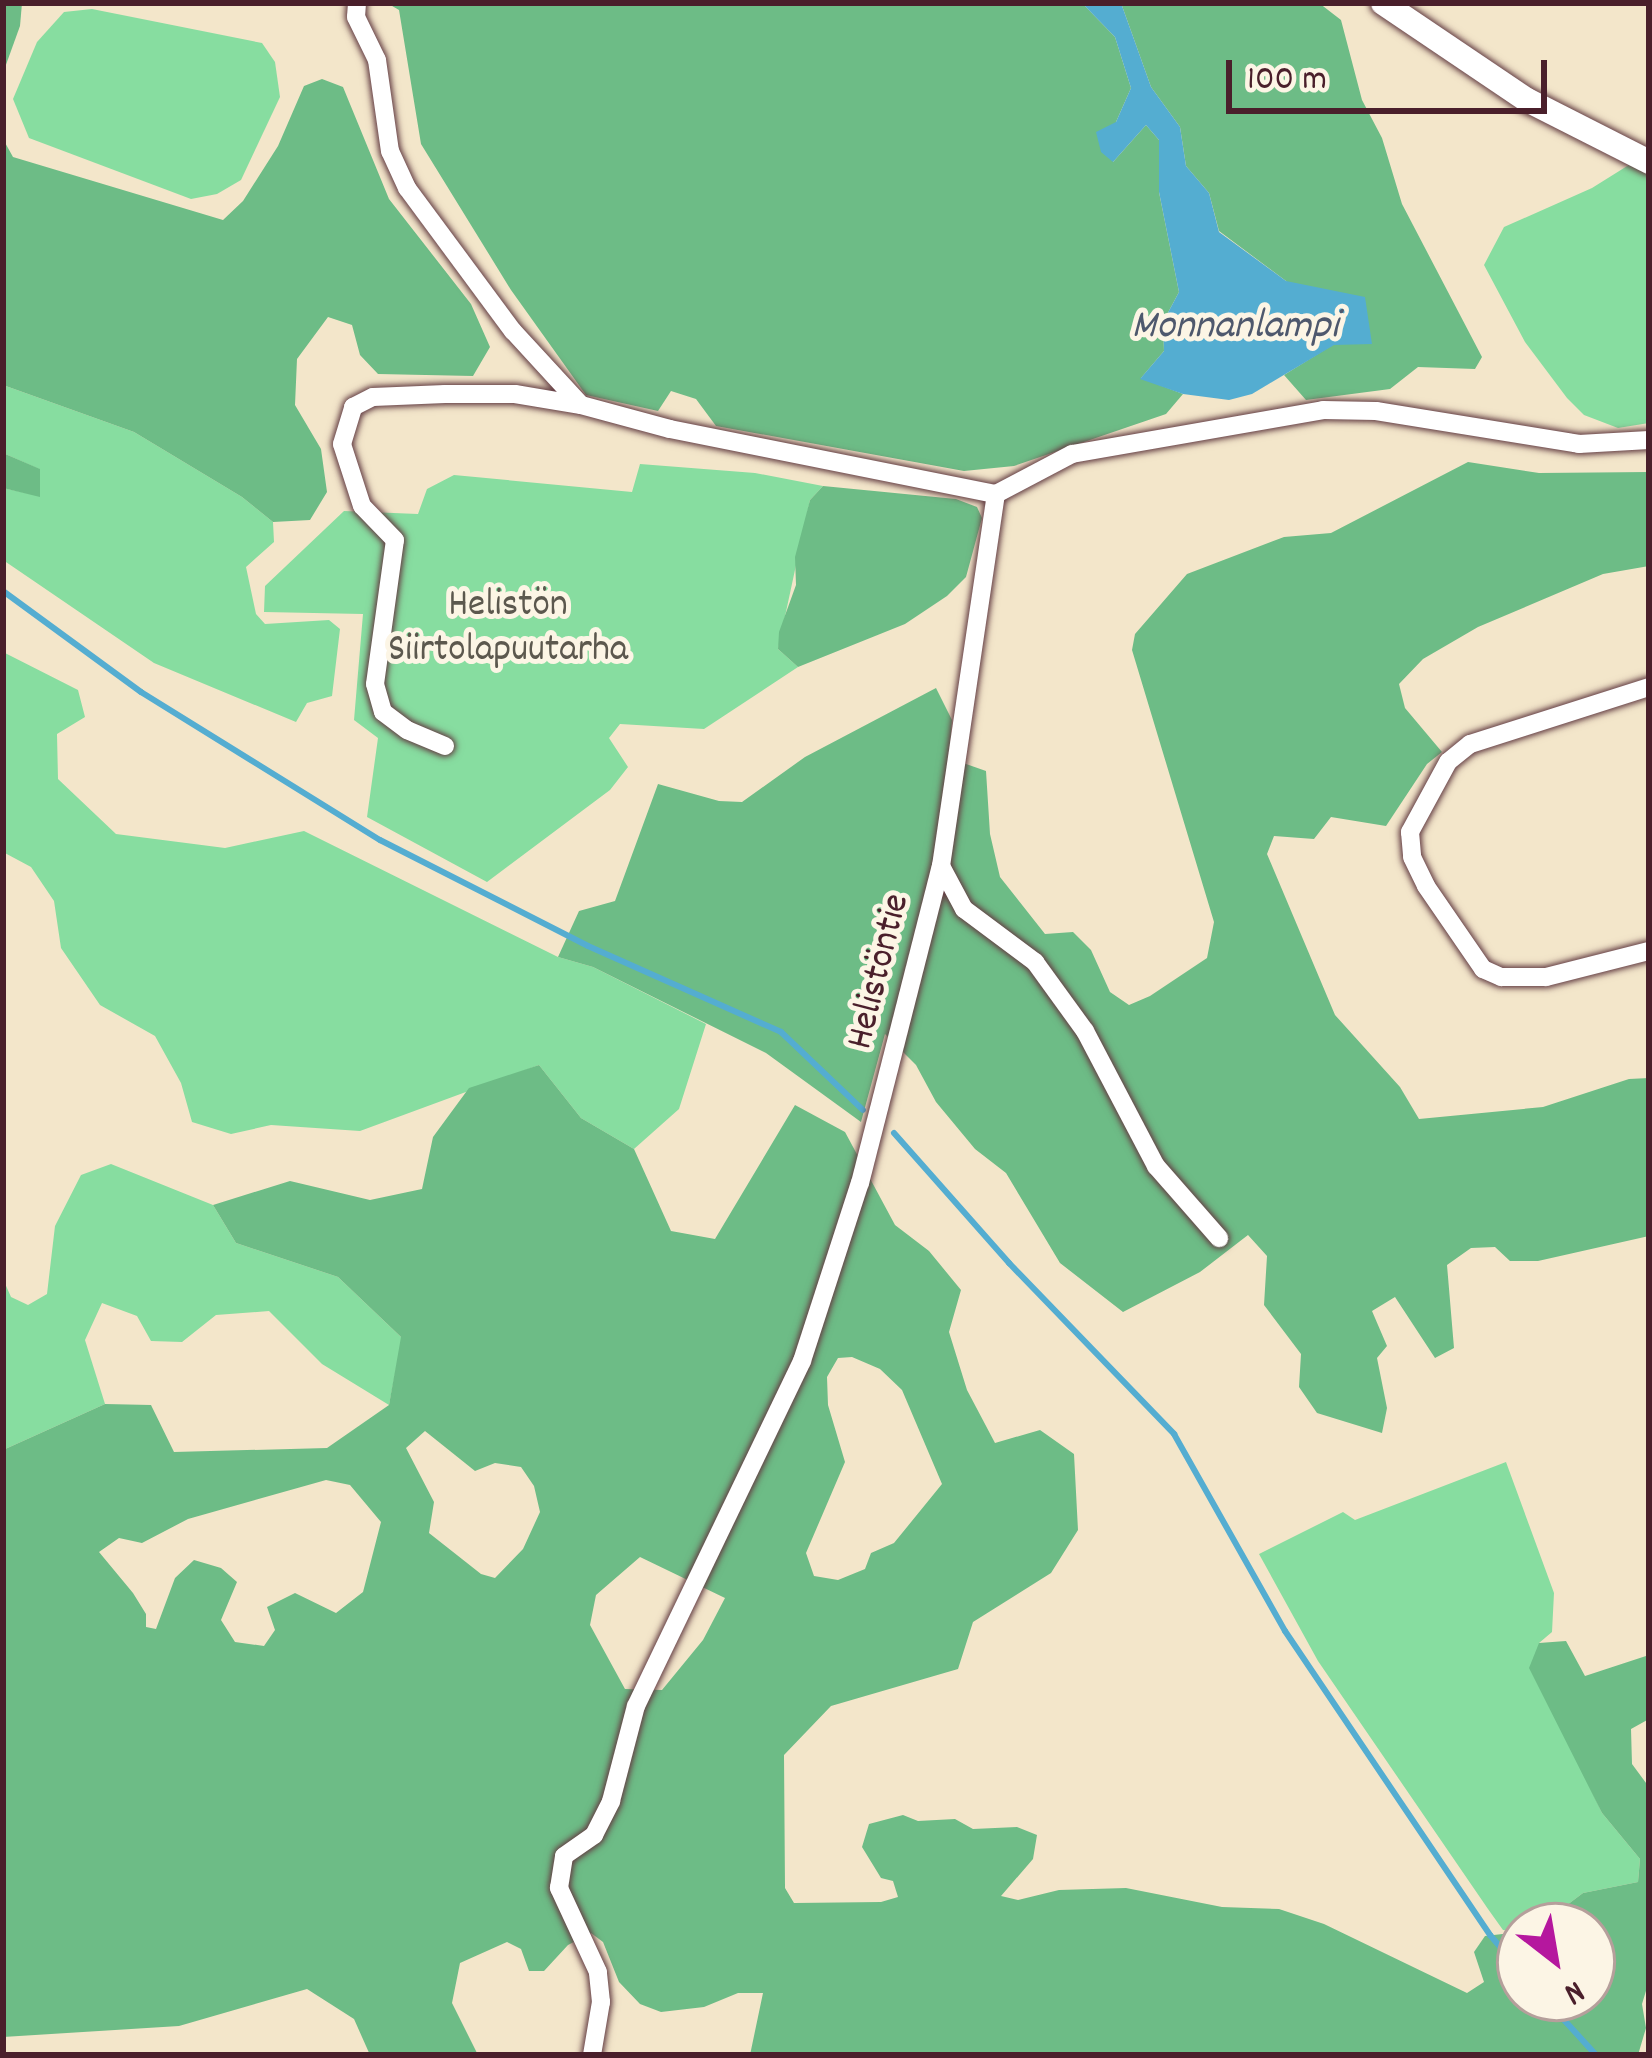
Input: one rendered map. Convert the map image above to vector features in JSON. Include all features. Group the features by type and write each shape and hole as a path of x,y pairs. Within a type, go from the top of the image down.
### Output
{"street":[{"path":"357,3 356,17 377,60 390,152 407,188 513,331 581,405"},
{"path":"1383,3 1527,100 1649,162"},
{"path":"445,746 407,730 383,712 375,685 395,540 362,506 342,443 352,407 373,397 515,394 997,494 1072,454 1323,410 1376,411 1579,444 1649,440"},
{"name":"Helistöntie","path":"592,2055 601,2002 598,1972 559,1888 564,1856 594,1835 611,1801 636,1706 802,1361 860,1183 941,866 997,494"},
{"path":"1649,687 1470,744 1448,762 1410,832 1412,856 1426,886 1483,968 1501,977 1546,977 1649,951"},
{"path":"941,866 964,909 1035,962 1085,1031 1156,1166 1219,1238"}],"green space":[{"path":"3,3 22,3 20,26 3,73"},
{"path":"387,3 1082,3 1115,37 1131,88 1116,122 1113,162 1146,125 1159,140 1159,192 1179,292 1163,322 1164,351 1141,378 1183,394 1166,414 1014,466 964,471 716,426 696,399 671,391 658,411 586,395 511,290 421,144 399,10"},
{"path":"1121,3 1319,3 1341,20 1362,100 1382,138 1402,204 1482,357 1475,369 1418,367 1390,389 1306,400 1284,375 1334,344 1286,281 1219,231 1209,193 1186,166 1180,127 1151,87"},
{"path":"92,9 262,43 275,62 280,97 241,180 217,194 191,199 29,138 13,99 37,42 64,12"},
{"path":"322,79 343,87 389,199 471,304 490,347 473,376 378,374 360,355 352,325 328,317 297,359 295,405 321,449 327,492 310,520 273,522 242,497 134,432 3,385 3,139 13,157 223,220 243,201 278,146 304,86"},
{"path":"1632,163 1649,169 1649,423 1618,428 1584,415 1567,398 1525,342 1484,265 1504,227 1592,188"},
{"path":"3,385 134,432 242,497 273,522 274,542 246,567 256,614 265,624 329,620 340,629 332,696 307,703 296,722 154,663 3,560 3,488 40,496 39,469 3,453"},
{"path":"3,453 40,469 40,497 3,488"},
{"path":"1468,462 1539,473 1649,472 1649,566 1603,574 1478,627 1423,659 1399,684 1405,708 1442,752 1427,764 1386,826 1331,817 1314,839 1274,836 1267,854 1335,1015 1400,1087 1419,1119 1543,1107 1629,1079 1649,1078 1649,1236 1538,1261 1510,1261 1495,1247 1471,1248 1447,1265 1454,1348 1435,1358 1395,1297 1372,1311 1387,1346 1377,1358 1387,1408 1382,1433 1317,1413 1299,1387 1301,1354 1264,1305 1267,1256 1248,1235 1200,1272 1123,1312 1060,1263 1006,1173 975,1149 936,1102 916,1065 885,1034 861,1122 766,1053 593,967 558,957 579,911 615,901 658,784 719,801 742,802 805,757 936,688 952,720 949,758 986,771 990,834 1000,877 1045,934 1073,932 1091,950 1110,992 1129,1005 1150,996 1207,958 1214,922 1132,650 1135,634 1187,574 1284,537 1331,533"},
{"name":"Helistön Siirtolapuutarha","path":"640,464 755,473 823,486 810,500 778,649 798,667 704,729 620,724 609,738 628,767 610,790 487,882 367,817 378,738 354,720 363,614 264,612 265,586 344,511 418,514 427,489 454,475 632,492"},
{"path":"823,486 956,499 977,507 982,518 966,577 947,596 905,624 798,667 778,649 779,632 796,585 795,557 810,500"},
{"path":"3,652 78,690 85,717 57,734 58,779 116,834 225,848 304,831 558,957 593,967 706,1024 679,1109 634,1149 581,1118 539,1065 360,1131 271,1125 231,1134 192,1122 181,1083 155,1036 100,1005 61,948 54,901 31,867 3,852"},
{"path":"539,1065 581,1118 634,1149 671,1231 715,1239 795,1105 845,1132 895,1225 929,1251 961,1290 949,1332 967,1390 995,1443 1040,1430 1074,1454 1078,1530 1051,1573 973,1622 958,1669 831,1706 784,1755 785,1888 794,1903 881,1902 898,1897 893,1881 881,1878 862,1847 869,1824 903,1815 918,1821 955,1819 973,1829 1017,1827 1037,1835 1033,1859 1001,1896 1018,1900 1059,1890 1126,1888 1222,1907 1279,1909 1324,1924 1467,1993 1484,1982 1474,1952 1485,1936 1496,1935 1496,2022 1616,2022 1616,1902 1571,1902 1583,1893 1638,1882 1640,1859 1602,1813 1529,1668 1539,1643 1566,1641 1585,1676 1649,1655 1649,1719 1631,1729 1632,1764 1649,1787 1649,1981 1642,2004 1646,2028 1638,2055 750,2055 763,1993 738,1993 704,2007 661,2012 640,2004 619,1982 603,1942 591,1933 568,1945 544,1971 529,1971 521,1949 507,1942 460,1963 452,2003 478,2055 370,2055 354,2019 307,1989 179,2026 3,2037 3,1450 105,1404 151,1405 174,1452 327,1448 389,1405 401,1337 338,1277 236,1243 213,1205 290,1181 370,1200 422,1189 433,1137 469,1088","holes":["852,1357 880,1369 902,1390 942,1484 894,1543 871,1553 865,1569 838,1580 814,1576 806,1553 845,1462 828,1405 827,1377 838,1358","425,1431 475,1471 495,1463 521,1467 534,1486 540,1512 523,1549 495,1578 481,1574 429,1533 434,1502 406,1448","326,1480 350,1485 381,1522 363,1592 336,1613 295,1593 267,1607 275,1630 264,1646 235,1642 221,1620 237,1582 221,1568 194,1560 175,1578 156,1629 146,1627 146,1614 133,1593 99,1552 119,1538 142,1543 188,1519","640,1557 725,1598 703,1640 662,1690 625,1689 590,1625 596,1595"]},
{"path":"111,1164 213,1205 236,1243 338,1277 402,1338 389,1405 322,1364 269,1311 216,1315 182,1342 151,1341 137,1316 102,1303 85,1340 105,1404 3,1450 3,1279 11,1297 28,1305 47,1294 55,1226 81,1175"},
{"path":"1506,1462 1554,1593 1552,1632 1539,1643 1570,1745 1602,1813 1640,1859 1638,1882 1583,1893 1571,1902 1496,1902 1496,1920 1318,1661 1259,1554 1343,1512 1355,1520"}],"water":[{"name":"Monnanlampi","path":"1082,3 1121,3 1151,87 1180,127 1186,166 1209,193 1219,232 1286,281 1365,297 1372,344 1334,345 1252,394 1229,400 1183,394 1140,379 1164,351 1163,322 1179,292 1159,192 1159,140 1146,125 1113,162 1101,152 1096,132 1116,122 1131,88 1115,37"}],"waterway":[{"path":"3,591 141,692 380,840 588,946 781,1032 863,1110"},
{"path":"894,1133 1009,1263 1174,1434 1285,1631 1496,1942"},
{"path":"1566,2022 1596,2055"}]}
